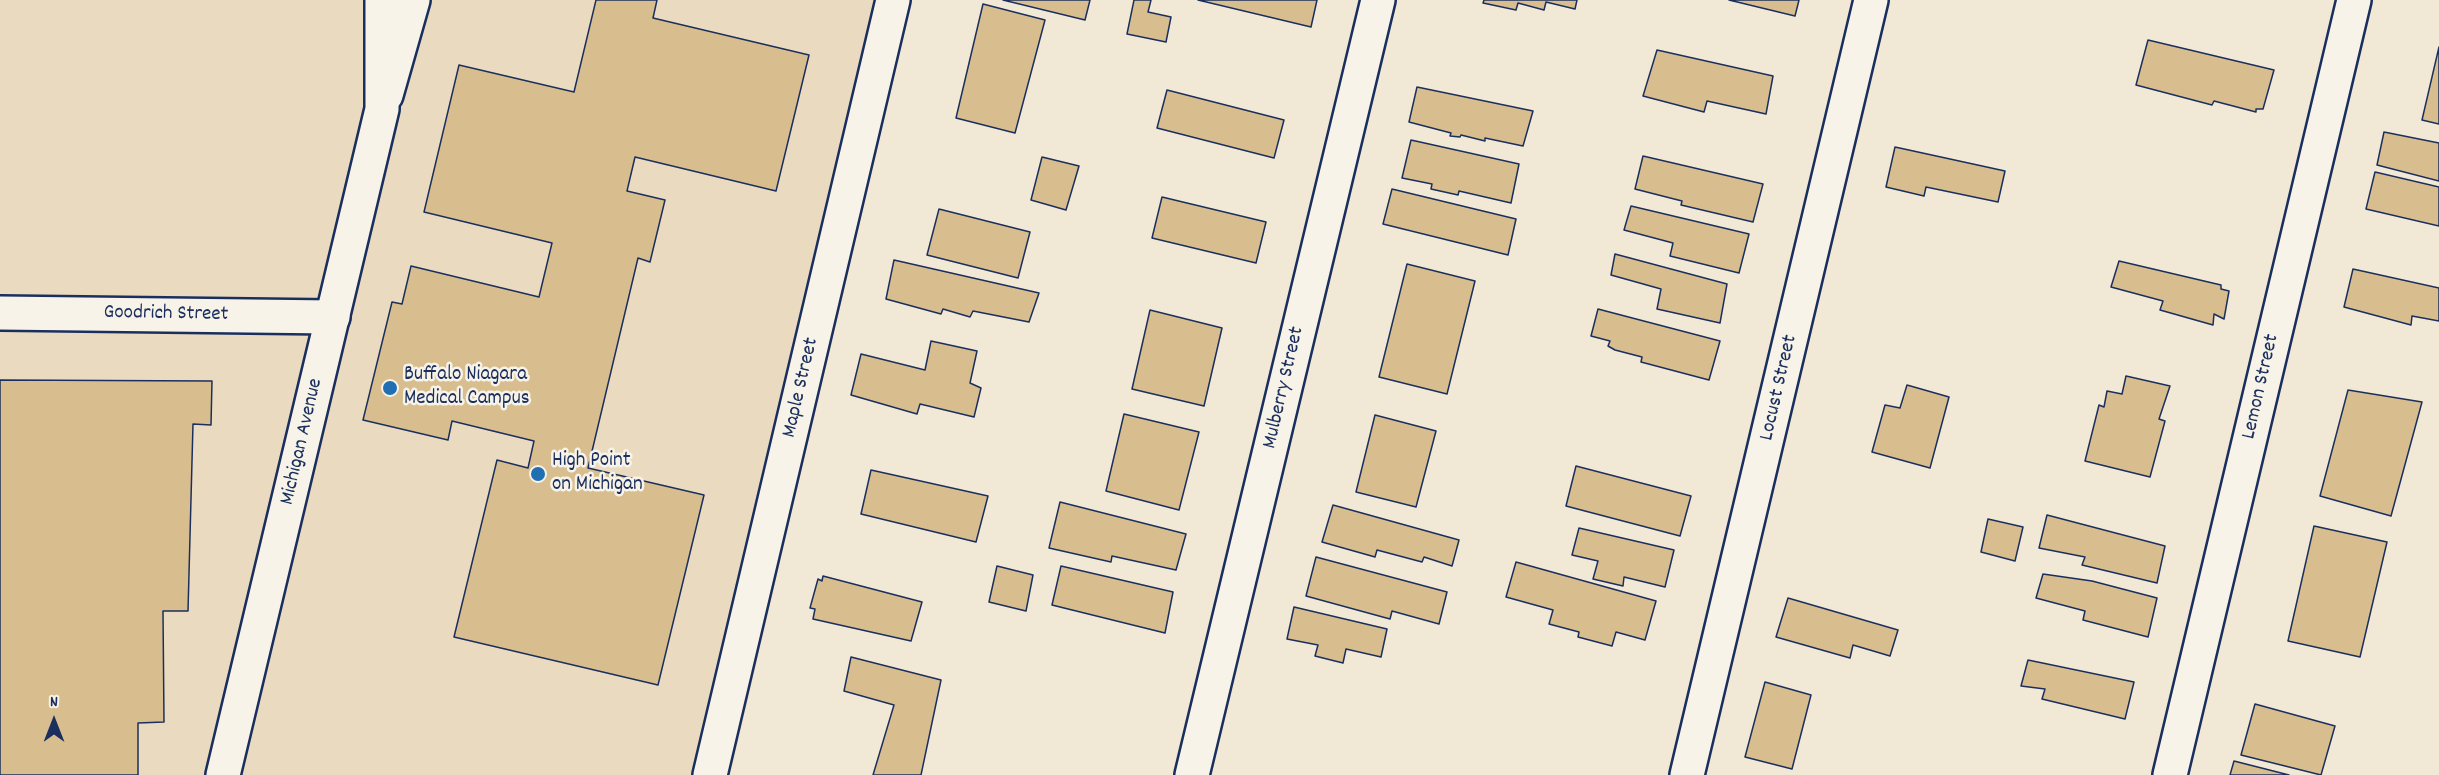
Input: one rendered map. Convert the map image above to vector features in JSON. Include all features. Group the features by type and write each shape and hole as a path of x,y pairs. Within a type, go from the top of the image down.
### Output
{"street":[{"name":"Michigan Avenue","path":"382,0 382,109"},
{"name":"Michigan Avenue","path":"224,775 382,109 413,0"},
{"name":"Maple Street","path":"710,775 893,0"},
{"name":"Mulberry Street","path":"1192,775 1378,0"},
{"name":"Locust Street","path":"1687,775 1871,0"},
{"name":"Lemon Street","path":"2170,775 2354,0"},
{"name":"Goodrich Street","path":"0,313 333,317"}],"shaded area":[{"name":"Buffalo Niagara Medical Campus","path":"0,0 912,0 730,775 0,775"}],"building":[{"path":"596,0 657,0 653,18 809,55 776,191 635,157 627,191 665,200 650,262 638,258 588,468 704,495 658,685 454,637 497,460 528,468 534,441 452,421 448,440 363,420 392,302 402,304 411,266 539,297 552,243 424,212 459,65 574,92"},
{"path":"1003,0 1090,0 1085,20"},
{"path":"1134,0 1151,0 1148,12 1171,17 1166,42 1127,34"},
{"path":"1198,0 1317,0 1311,27"},
{"path":"1484,0 1577,0 1575,9 1546,2 1544,10 1518,3 1516,10 1483,3"},
{"path":"1729,0 1799,0 1795,16"},
{"path":"983,4 1045,20 1015,133 956,118"},
{"path":"2148,40 2274,70 2263,109 2256,109 2256,112 2214,101 2212,105 2136,85"},
{"path":"2439,47 2439,124 2422,120"},
{"path":"1657,50 1773,76 1766,114 1707,101 1704,112 1643,96"},
{"path":"1417,87 1533,111 1523,146 1485,138 1485,141 1461,135 1460,137 1450,136 1451,133 1409,122"},
{"path":"1167,90 1284,120 1274,158 1157,128"},
{"path":"2384,132 2439,143 2439,181 2377,165"},
{"path":"1411,140 1519,164 1511,203 1459,191 1458,195 1431,189 1432,184 1402,178"},
{"path":"1895,147 2005,171 1998,202 1926,187 1924,196 1886,187"},
{"path":"1643,156 1763,184 1753,222 1681,205 1682,201 1635,189"},
{"path":"1042,157 1079,166 1066,210 1031,200"},
{"path":"2375,172 2439,187 2439,226 2366,209"},
{"path":"1392,189 1516,219 1508,255 1383,224"},
{"path":"1162,197 1266,222 1256,263 1152,238"},
{"path":"1631,206 1749,234 1739,273 1670,256 1673,243 1624,230"},
{"path":"939,209 1030,232 1018,278 927,255"},
{"path":"1615,254 1727,284 1720,323 1657,309 1661,289 1611,275"},
{"path":"894,260 1039,293 1029,322 973,311 970,317 943,309 941,314 886,299"},
{"path":"2119,261 2221,285 2221,289 2229,291 2224,319 2214,314 2213,325 2160,310 2163,301 2111,287"},
{"path":"1407,264 1475,281 1447,394 1379,377"},
{"path":"2353,269 2439,288 2439,321 2412,316 2411,325 2344,307"},
{"path":"1598,309 1720,341 1709,380 1641,362 1642,357 1615,350 1608,346 1610,341 1591,336"},
{"path":"1150,310 1222,328 1204,406 1132,389"},
{"path":"931,341 977,351 970,383 981,388 974,417 920,404 917,414 851,395 861,354 925,370"},
{"path":"2126,376 2170,386 2159,419 2165,421 2150,477 2085,461 2099,405 2104,407 2107,391 2122,394"},
{"path":"0,380 212,381 211,425 193,424 188,611 163,611 164,722 138,723 138,775 0,775"},
{"path":"1907,385 1949,397 1930,468 1872,452 1885,405 1900,408"},
{"path":"2348,390 2422,402 2391,516 2320,496"},
{"path":"1124,414 1199,432 1179,510 1106,491"},
{"path":"1375,415 1436,431 1416,507 1356,492"},
{"path":"1576,466 1691,496 1680,536 1566,506"},
{"path":"871,470 988,496 976,542 861,514"},
{"path":"1060,502 1186,534 1176,570 1112,556 1111,562 1049,548"},
{"path":"1333,505 1459,540 1452,566 1424,557 1422,562 1377,550 1375,557 1322,542"},
{"path":"2047,515 2165,546 2157,583 2082,565 2085,557 2039,548"},
{"path":"1988,519 2023,527 2015,561 1981,552"},
{"path":"2314,526 2387,542 2360,657 2288,641"},
{"path":"1579,528 1674,550 1665,587 1624,577 1623,586 1593,579 1598,561 1572,555"},
{"path":"1316,557 1447,592 1439,624 1392,611 1390,619 1306,596"},
{"path":"1516,562 1656,601 1645,640 1616,632 1612,646 1578,637 1579,632 1549,624 1553,610 1506,597"},
{"path":"997,566 1033,575 1026,611 989,602"},
{"path":"1061,566 1173,592 1165,633 1052,605"},
{"path":"2043,574 2092,581 2157,598 2148,637 2083,620 2085,611 2036,598"},
{"path":"823,576 922,602 911,641 813,619 815,609 810,608 818,579 822,581"},
{"path":"1788,598 1898,630 1890,656 1853,645 1850,658 1776,637"},
{"path":"1294,607 1387,629 1381,657 1346,649 1343,663 1315,656 1318,645 1287,639"},
{"path":"851,657 941,680 921,775 873,775 894,705 844,691"},
{"path":"2028,660 2134,682 2125,719 2042,699 2045,689 2021,686"},
{"path":"1765,682 1811,695 1792,769 1745,757"},
{"path":"2255,704 2335,726 2321,775 2241,755"},
{"path":"2234,761 2289,775 2230,775"}],"place":[{"name":"Buffalo Niagara Medical Campus","path":"390,388"},
{"name":"High Point on Michigan","path":"538,474"}]}
